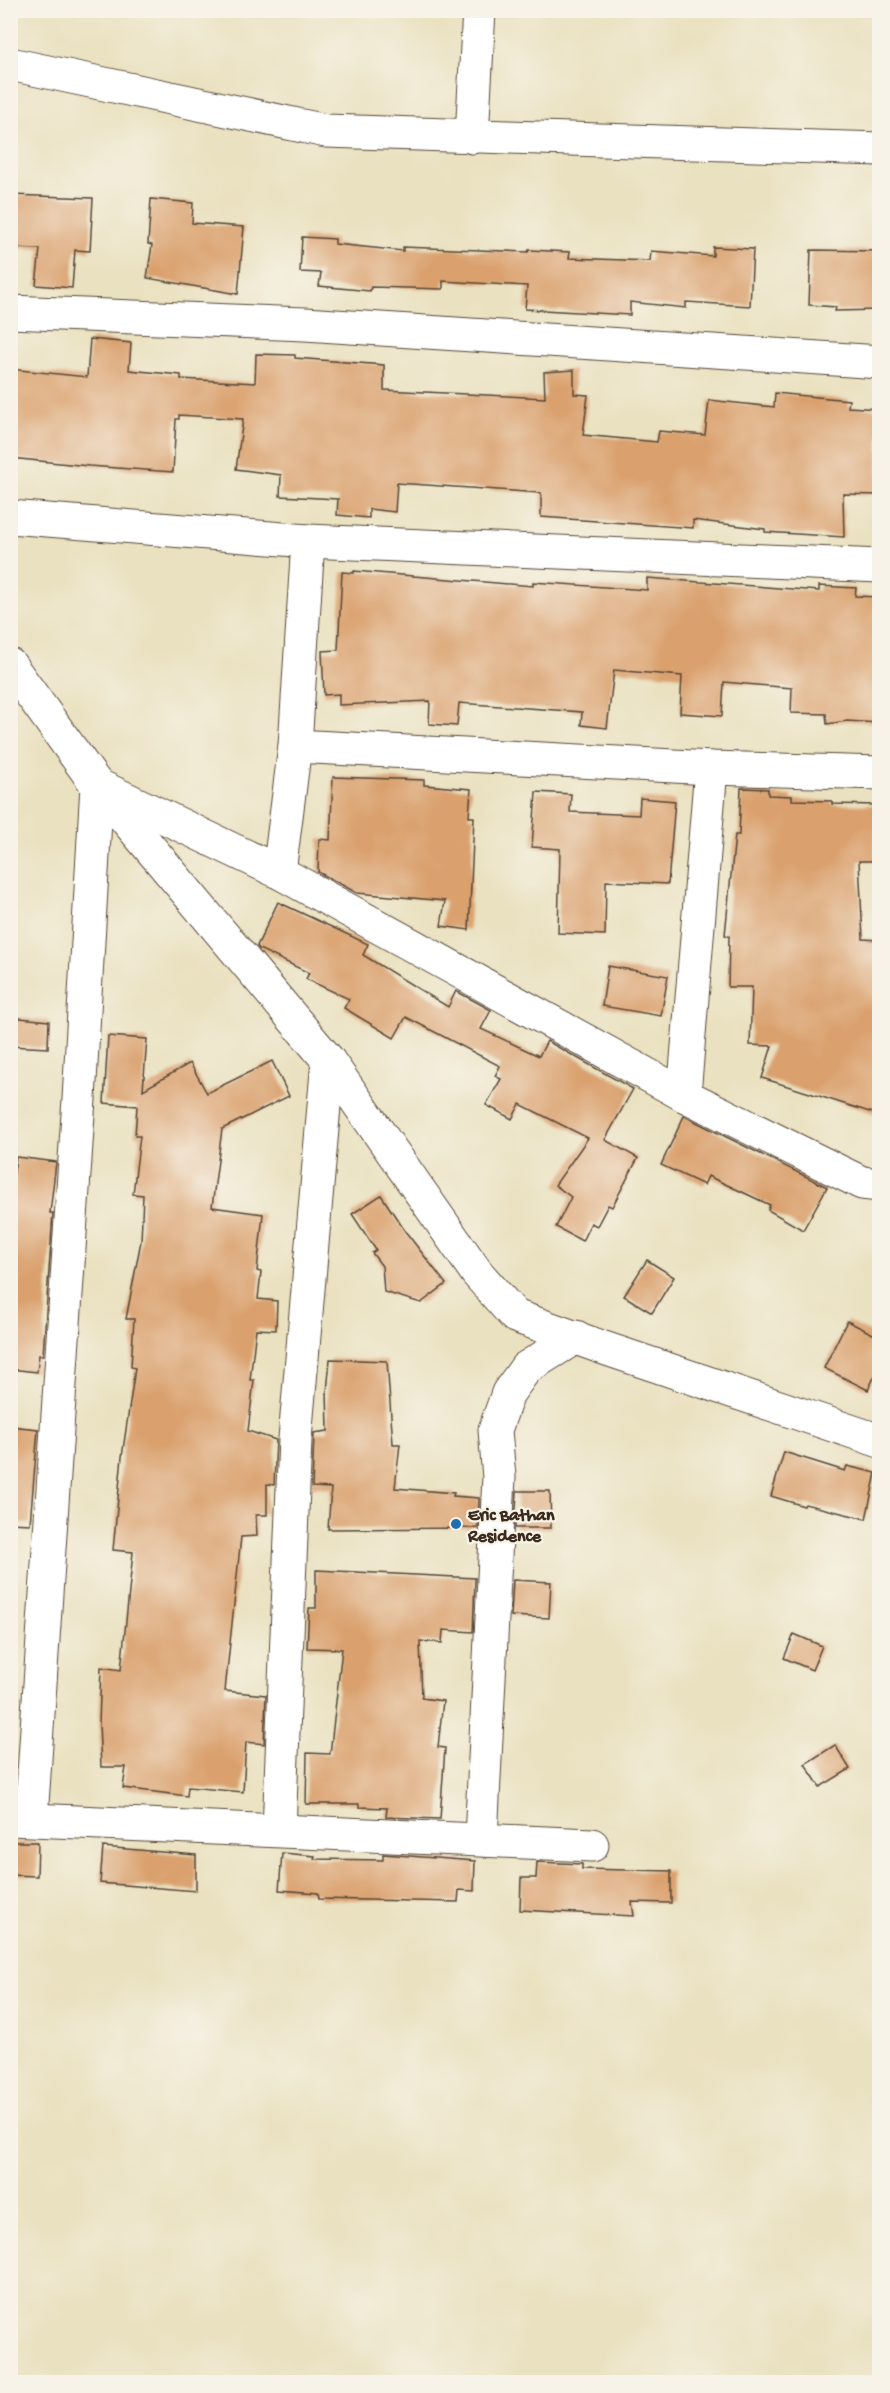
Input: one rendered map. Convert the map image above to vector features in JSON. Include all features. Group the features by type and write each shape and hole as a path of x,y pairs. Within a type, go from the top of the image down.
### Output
{"street":[{"path":"472,137 479,10"},
{"path":"10,64 326,131 879,149"},
{"path":"10,312 305,324 879,362"},
{"path":"10,517 308,540 879,567"},
{"path":"279,872 296,746 308,540"},
{"path":"10,665 98,785 328,1060 477,1273 515,1316 879,1442"},
{"path":"296,746 711,768 879,773"},
{"path":"684,1095 711,768"},
{"path":"98,785 279,872 684,1095 862,1183 879,1185"},
{"path":"98,785 80,1099 21,1819 592,1845"},
{"path":"279,1830 295,1439 328,1060"},
{"path":"480,1839 499,1477 495,1430 508,1393 526,1368 576,1337"}],"building":[{"path":"10,195 93,198 90,251 75,250 72,288 36,285 40,249 10,248"},
{"path":"151,199 193,203 192,223 244,227 238,294 147,278 152,245 148,244"},
{"path":"302,237 335,239 335,244 403,251 403,247 528,252 529,250 570,252 569,258 650,261 651,251 713,256 713,247 753,249 750,306 686,302 686,308 630,302 630,315 525,309 527,286 443,281 443,289 371,287 370,291 319,286 321,273 300,272"},
{"path":"811,250 879,251 879,310 835,311 836,307 809,305"},
{"path":"90,339 131,343 129,370 181,375 181,379 255,383 256,354 295,355 295,358 384,365 384,390 545,398 544,372 574,370 574,394 588,395 583,435 657,442 659,431 705,435 709,400 774,407 775,393 849,400 848,407 879,409 879,495 843,494 844,537 765,532 765,529 693,520 693,528 541,517 541,493 397,483 395,512 369,509 369,518 337,515 338,499 280,496 281,475 236,469 243,419 179,415 179,419 176,419 173,472 10,458 10,369 87,377"},
{"path":"354,571 533,586 533,582 647,590 647,578 819,591 819,586 856,588 855,596 879,597 879,723 847,721 827,724 826,714 791,713 792,688 724,682 722,716 680,713 682,676 614,670 607,728 581,725 582,712 459,703 457,726 429,724 430,701 339,705 339,694 324,695 322,651 338,650 342,572 354,573"},
{"path":"333,777 424,780 424,785 471,789 469,817 474,817 469,930 441,926 445,901 357,893 318,872 319,839 330,840"},
{"path":"741,788 768,789 768,795 792,796 792,800 877,805 875,861 859,861 863,939 879,940 879,1115 762,1078 772,1046 750,1045 752,987 728,987 729,936 725,935 735,835 739,835"},
{"path":"536,792 571,794 570,812 639,815 640,798 675,801 668,884 606,881 605,935 558,933 560,849 532,847"},
{"path":"278,902 368,944 363,955 448,1007 456,991 491,1010 481,1029 539,1056 547,1041 633,1089 605,1140 638,1158 612,1207 608,1205 597,1226 591,1223 582,1241 556,1227 571,1197 555,1185 588,1138 520,1104 512,1119 486,1105 501,1079 495,1076 500,1066 406,1017 394,1038 344,1008 349,999 306,979 309,973 259,949 257,946"},
{"path":"608,966 668,976 661,1016 602,1006"},
{"path":"10,1017 49,1021 48,1048 10,1046"},
{"path":"108,1036 147,1039 143,1090 190,1063 207,1093 272,1061 289,1096 222,1129 212,1207 263,1214 257,1271 261,1272 258,1299 277,1301 276,1330 256,1329 250,1380 254,1380 248,1431 276,1440 274,1485 267,1484 267,1515 256,1515 257,1536 241,1537 225,1691 266,1695 264,1744 246,1742 243,1792 188,1787 187,1796 123,1788 126,1767 101,1767 99,1724 101,1667 121,1670 133,1552 113,1550 122,1457 135,1368 131,1367 134,1319 126,1319 141,1241 143,1195 133,1194 140,1136 135,1136 137,1106 104,1103"},
{"path":"684,1116 827,1187 803,1230 768,1210 770,1205 708,1176 704,1185 661,1165"},
{"path":"16,1157 56,1162 50,1213 53,1213 43,1355 39,1355 37,1372 10,1369 10,1201"},
{"path":"381,1195 405,1231 446,1284 421,1303 384,1292 382,1266 372,1253 376,1250 352,1214"},
{"path":"647,1260 674,1277 652,1313 624,1296"},
{"path":"847,1321 879,1337 879,1367 868,1390 824,1368"},
{"path":"330,1359 387,1361 393,1444 400,1444 395,1488 454,1493 453,1496 479,1498 478,1528 328,1529 331,1488 312,1487 314,1433 328,1431 327,1392"},
{"path":"10,1426 38,1429 30,1524 10,1523"},
{"path":"784,1452 845,1471 847,1466 876,1473 866,1519 805,1504 804,1506 771,1496"},
{"path":"517,1491 550,1491 551,1528 515,1528"},
{"path":"316,1570 475,1578 473,1632 443,1630 442,1643 420,1641 422,1698 443,1701 438,1747 445,1748 440,1819 386,1817 387,1808 359,1807 359,1804 306,1804 307,1753 330,1754 342,1649 307,1648 309,1608 316,1608"},
{"path":"513,1580 551,1582 549,1618 511,1616"},
{"path":"794,1634 822,1646 812,1670 784,1658"},
{"path":"835,1745 850,1769 820,1787 805,1764"},
{"path":"10,1842 38,1842 37,1876 10,1875"},
{"path":"103,1847 196,1855 196,1891 100,1883"},
{"path":"282,1853 315,1856 314,1859 383,1860 383,1854 475,1861 474,1891 459,1890 458,1902 319,1899 318,1893 279,1890"},
{"path":"537,1862 582,1864 582,1869 671,1871 671,1903 632,1902 634,1916 520,1910 521,1878 536,1878"}],"place":[{"name":"Eric Bathan Residence","path":"456,1524"}]}
